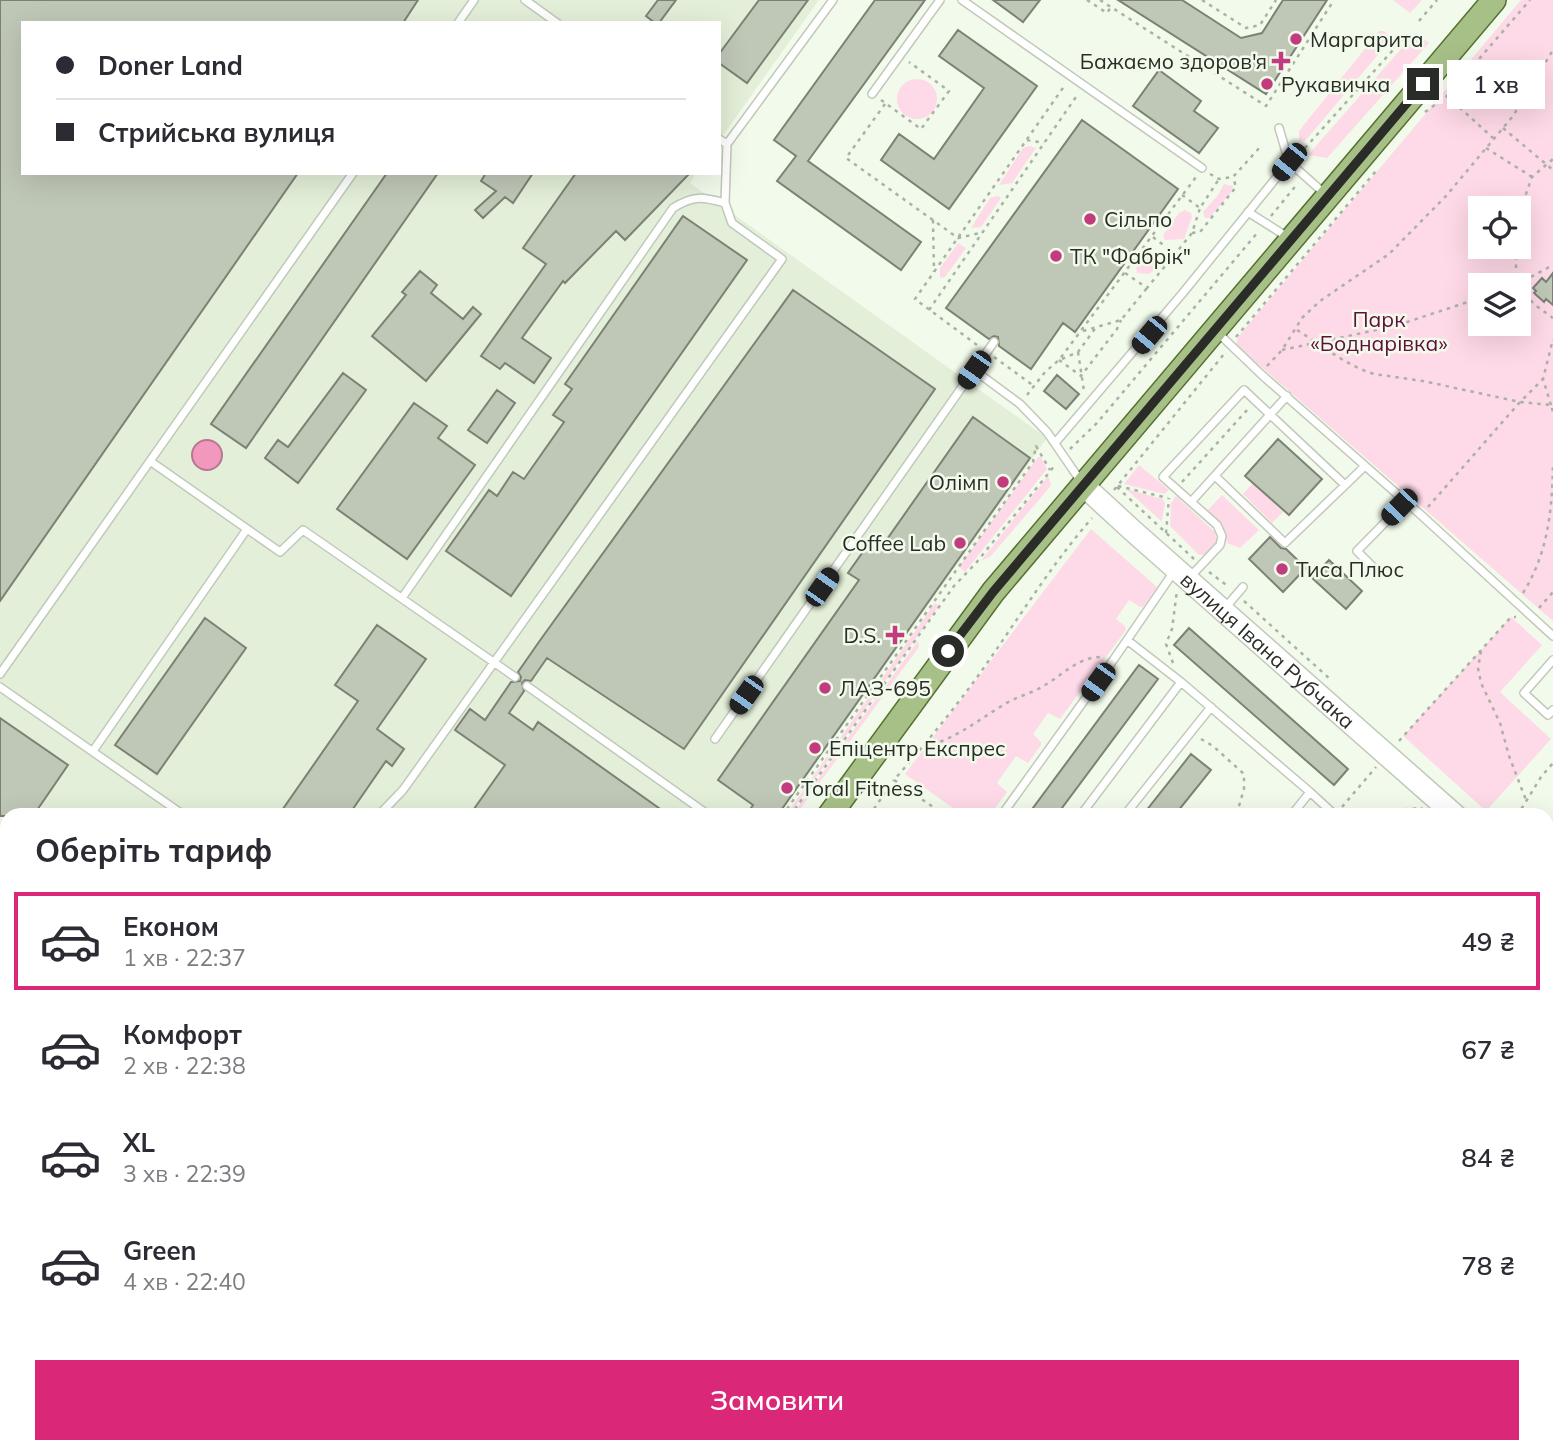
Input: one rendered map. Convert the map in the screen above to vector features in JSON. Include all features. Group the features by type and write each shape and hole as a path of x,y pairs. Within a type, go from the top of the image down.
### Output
{"main road":[{"path":"836,808 972,620 1083,485 1223,337 1292,240 1494,0"}],"street":[{"name":"вулиця Івана Рубчака","path":"1083,485 1447,808"}],"lane":[{"path":"459,21 474,0"},
{"path":"525,0 554,21"},
{"path":"386,808 403,790 782,259 732,223 725,203 727,144 833,0"},
{"path":"872,94 940,0"},
{"path":"962,0 1202,168"},
{"path":"1279,128 1289,162 1328,197"},
{"path":"721,140 727,144"},
{"path":"1055,443 1149,335 1289,162"},
{"path":"0,674 352,175"},
{"path":"402,598 673,208 686,200 702,197 725,203"},
{"path":"1248,212 1292,240"},
{"path":"1223,337 1553,636"},
{"path":"715,739 994,342"},
{"path":"974,370 1020,404 1047,432 1083,485"},
{"path":"1007,808 1127,640 1185,575 1220,545 1222,536 1217,525 1163,477 1244,390 1345,485"},
{"path":"1191,502 1287,396"},
{"path":"150,461 281,552 303,530 515,677"},
{"path":"1215,476 1285,543 1365,466"},
{"path":"1379,573 1357,551 1405,502"},
{"path":"93,751 247,529"},
{"path":"1223,611 1242,587"},
{"path":"1127,640 1211,707 1327,808"},
{"path":"1553,660 1524,693 1548,715 1553,710"},
{"path":"1086,808 1181,682"},
{"path":"527,686 699,808"},
{"path":"0,687 174,808"},
{"path":"1130,808 1211,707"},
{"path":"1297,808 1310,792"}],"path":[{"path":"1087,0 1107,13 1111,7"},
{"path":"1100,0 1266,106 1334,0"},
{"path":"1202,0 1246,28 1260,25 1276,0"},
{"path":"1419,21 1437,0"},
{"path":"1425,112 1447,96 1530,0"},
{"path":"1295,147 1306,147 1402,40"},
{"path":"1263,376 1265,367 1282,350 1302,318 1320,301 1389,254 1446,196 1513,116 1553,50"},
{"path":"872,94 921,130 949,91 900,56"},
{"path":"1034,386 915,299 1071,76"},
{"path":"929,310 1084,85"},
{"path":"1447,96 1493,138"},
{"path":"885,104 846,158 958,238 982,233"},
{"path":"1503,128 1553,170"},
{"path":"1027,140 1044,143"},
{"path":"1020,404 1045,372 1059,360 1202,168 1219,179 1233,177 1261,146"},
{"path":"1486,148 1532,177"},
{"path":"1526,196 1532,177 1553,159"},
{"path":"1117,487 1221,360 1223,337 1381,165"},
{"path":"1064,456 1097,423 1303,176"},
{"path":"1192,233 1200,232 1236,187 1233,177"},
{"path":"1081,376 1121,320 1192,233 1200,208 1219,179"},
{"path":"1182,195 1200,208"},
{"path":"933,220 934,272"},
{"path":"1152,236 1175,254"},
{"path":"1531,278 1553,265"},
{"path":"1125,273 1147,288"},
{"path":"1531,301 1553,318"},
{"path":"1282,350 1395,326 1468,302"},
{"path":"1080,332 1121,320"},
{"path":"1059,360 1078,352 1098,325"},
{"path":"1296,330 1343,361 1374,374 1423,381 1520,402 1550,405"},
{"path":"1553,339 1543,379 1553,412"},
{"path":"1076,401 1084,391 1078,352"},
{"path":"1059,360 1081,376"},
{"path":"1421,515 1543,379"},
{"path":"788,808 1033,462 1035,445 1050,470 976,563 954,586 796,808"},
{"path":"1516,603 1535,571 1544,547 1550,524 1553,466"},
{"path":"1117,487 1168,498"},
{"path":"1117,487 1166,533 1185,575 1166,644 1181,682"},
{"path":"1166,533 1168,498 1176,489"},
{"path":"875,808 984,668 1068,546 1094,515"},
{"path":"948,582 954,586"},
{"path":"1398,742 1511,617 1531,617 1553,592"},
{"path":"1481,651 1481,683 1500,723 1509,756 1527,800"},
{"path":"922,748 941,743 966,731 1007,703 1044,686 1074,664 1099,656 1114,659"},
{"path":"1189,734 1213,747 1244,775 1244,789 1238,808"},
{"path":"1522,808 1553,763"},
{"path":"1341,808 1376,767"},
{"path":"894,780 934,808"}],"shaded area":[{"path":"0,0 819,0 721,138 721,21 21,21 21,175 695,175 690,183 1047,438 784,808 43,808 0,775"},
{"path":"207,440 213,441 221,449 221,461 213,469 207,470 201,469 193,461 192,455 193,449 201,441"}],"green space":[{"path":"1393,0 1422,0 1410,13"},
{"name":"Парк «Боднарівка»","path":"1521,0 1553,0 1553,621 1236,345 1238,337"},
{"path":"1379,31 1384,31 1392,38 1305,141 1299,141 1299,131"},
{"path":"1415,33 1429,43 1327,158 1308,155"},
{"path":"917,79 931,85 937,99 931,113 917,119 903,113 897,99 903,85"},
{"path":"1023,148 1036,148 1012,183 999,185"},
{"path":"1224,184 1233,186 1230,194 1209,218 1205,218 1203,212"},
{"path":"990,198 1001,198 981,227 971,228"},
{"path":"1185,210 1191,213 1192,217 1184,239 1165,240 1163,235 1179,213"},
{"path":"958,243 966,248 945,277 940,278 940,268"},
{"path":"1150,256 1158,260 1156,269 1149,274 1137,273 1136,267"},
{"path":"1038,457 1041,457 1047,469 965,572 959,567"},
{"path":"1139,465 1169,490 1164,494 1124,484"},
{"path":"1048,476 1051,484 1049,488 991,556 981,561"},
{"path":"1253,483 1283,512 1272,523 1243,494"},
{"path":"1126,489 1163,499 1165,503 1162,520 1161,521"},
{"path":"1222,495 1259,530 1240,548 1227,543 1224,530 1207,511"},
{"path":"1176,496 1215,532 1217,542 1204,555 1199,555 1170,526 1171,503"},
{"path":"1091,529 1157,587 1143,607 1129,600 1116,619 1126,630 1060,719 1048,713 1033,734 1041,745 1028,763 1016,756 997,783 1007,792 995,808 953,808 905,774"},
{"path":"935,603 939,606 794,808 791,808"},
{"path":"1511,617 1542,645 1500,692 1551,739 1489,808 1483,808 1403,736"},
{"path":"918,641 919,647 801,808 797,808"}],"building":[{"path":"0,0 418,0 404,21 21,21 21,175 297,175 0,601"},
{"path":"658,0 676,0 660,21 652,21 646,16"},
{"path":"759,0 808,0 747,83 721,64 721,51"},
{"path":"875,0 925,0 808,161 921,242 901,270 777,181 796,156 774,140"},
{"path":"993,0 1040,0 1023,22"},
{"path":"1118,0 1182,0 1241,38 1262,33 1283,0 1327,0 1266,94"},
{"path":"958,30 1037,86 949,209 881,160 899,134 934,159 984,88 939,56"},
{"path":"1159,70 1201,101 1194,111 1218,128 1199,153 1133,106"},
{"name":"ТК \"Фабрік\"","path":"1082,120 1178,189 1075,332 1063,323 1031,369 999,346 998,337 989,339 946,308"},
{"path":"386,175 437,175 246,448 211,424"},
{"path":"485,175 532,175 513,203 505,197 483,218 475,210 496,191 481,181"},
{"path":"575,175 688,175 625,240 616,231 565,283 563,281 522,338 551,358 534,383 505,363 500,369 481,356 546,264 523,248"},
{"path":"683,216 747,260 511,596 446,551 489,490 497,496 513,472 524,479 564,422 553,415 572,389 565,384"},
{"path":"420,271 437,285 431,293 463,319 473,307 481,314 426,381 372,336 406,295 402,292"},
{"path":"1553,273 1553,305 1546,299 1544,302 1534,293 1536,291 1533,288 1542,278 1546,282"},
{"path":"793,290 935,389 684,749 547,658 531,681 525,680 522,683 524,691 509,713 533,730 538,722 659,808 475,808 505,765 455,730 470,709 485,720 511,682 520,681 518,672"},
{"path":"343,373 366,390 298,483 265,458 278,440 288,447"},
{"path":"1057,375 1079,394 1066,409 1044,391"},
{"path":"497,390 515,403 487,443 468,430"},
{"path":"414,403 447,426 438,438 475,465 407,559 337,509"},
{"name":"ЛАЗ-695","path":"973,417 1030,458 783,808 751,808 753,805 718,780 859,580 848,573 875,535 885,542"},
{"path":"1278,439 1322,479 1289,515 1245,476"},
{"path":"1270,537 1306,568 1283,592 1249,559"},
{"path":"1329,560 1362,591 1346,609 1312,578"},
{"path":"205,618 246,648 157,774 115,745"},
{"path":"377,625 426,659 377,729 404,749 392,766 386,761 354,808 284,808 358,701 335,685"},
{"path":"1189,628 1348,769 1334,785 1174,645"},
{"path":"1139,665 1158,679 1062,808 1033,808"},
{"path":"0,718 68,765 38,808 0,808"},
{"path":"1191,754 1211,770 1180,808 1148,808"}],"place":[{"name":"Маргарита","path":"1296,39"},
{"name":"Бажаємо здоров'я","path":"1281,61"},
{"name":"Рукавичка","path":"1267,84"},
{"name":"Сільпо","path":"1090,219"},
{"name":"ТК \"Фабрік\"","path":"1056,256"},
{"name":"Олімп","path":"1003,482"},
{"name":"Coffee Lab","path":"960,543"},
{"name":"Тиса Плюс","path":"1282,569"},
{"name":"D.S.","path":"895,635"},
{"name":"ЛАЗ-695","path":"825,688"},
{"name":"Епіцентр Експрес","path":"815,748"},
{"name":"Toral Fitness","path":"787,788"}],"route":[{"path":"948,651 993,592 1423,84"}]}
